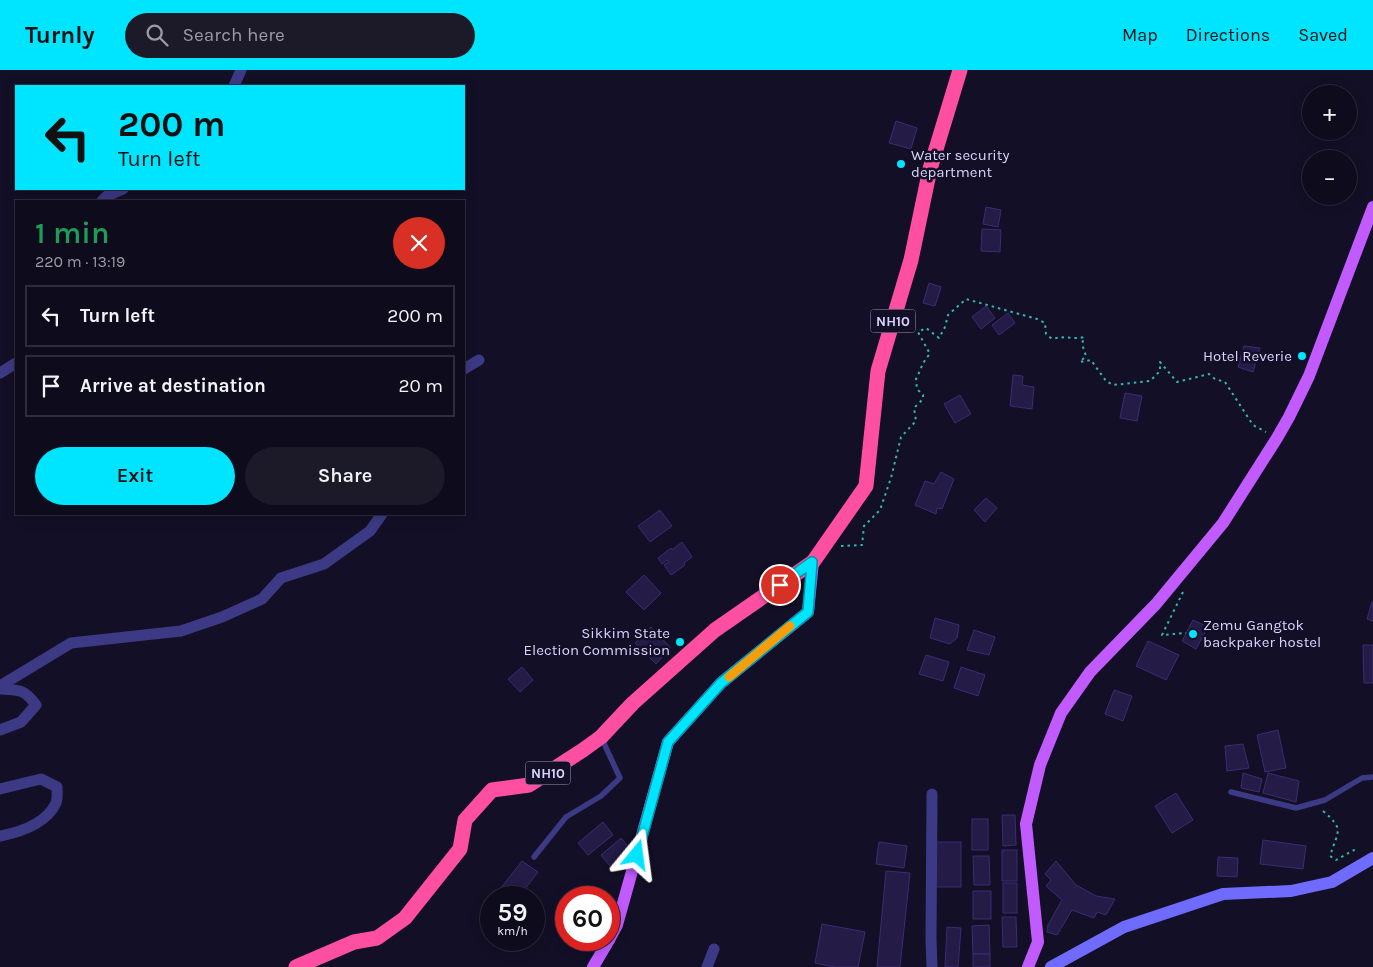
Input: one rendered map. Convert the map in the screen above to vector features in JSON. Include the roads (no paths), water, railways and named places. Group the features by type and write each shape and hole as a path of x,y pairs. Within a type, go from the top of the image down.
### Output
{"highway":[{"name":"NH10","path":"296,967 354,942 377,938 405,918 460,849 465,820 492,790 529,785 601,737 634,703 715,630 812,562 866,486 878,370 912,260 930,169 960,70"}],"main road":[{"path":"1028,967 1038,942 1026,824 1040,765 1061,714 1090,672 1156,604 1223,523 1277,438 1310,376 1373,207"},
{"path":"620,914 668,742 721,683 808,612 812,562"},
{"path":"593,967 602,951"}],"street":[{"path":"234,85 241,70"},
{"path":"103,200 107,196 121,190"},
{"path":"465,368 479,360"},
{"path":"0,373 15,364"},
{"path":"0,688 71,643 181,631 222,617 262,600 281,578 324,564 370,531 381,515"},
{"path":"0,688 20,690 28,694 36,706 21,722 0,730"},
{"path":"0,789 41,779 57,787 57,801 45,819 18,832 0,836"},
{"path":"932,794 932,967"},
{"path":"1051,967 1124,927 1223,894 1291,891 1332,882 1372,859"},
{"path":"708,967 714,949"}],"lane":[{"path":"534,857 566,817 601,796 620,778 601,737"},
{"path":"1231,792 1296,808 1325,800 1362,778 1373,778"}],"place":[{"name":"Water security department","path":"901,164"},
{"name":"Hotel Reverie","path":"1302,356"},
{"name":"Zemu Gangtok backpaker hostel","path":"1193,634"},
{"name":"Sikkim State Election Commission","path":"680,642"}]}
